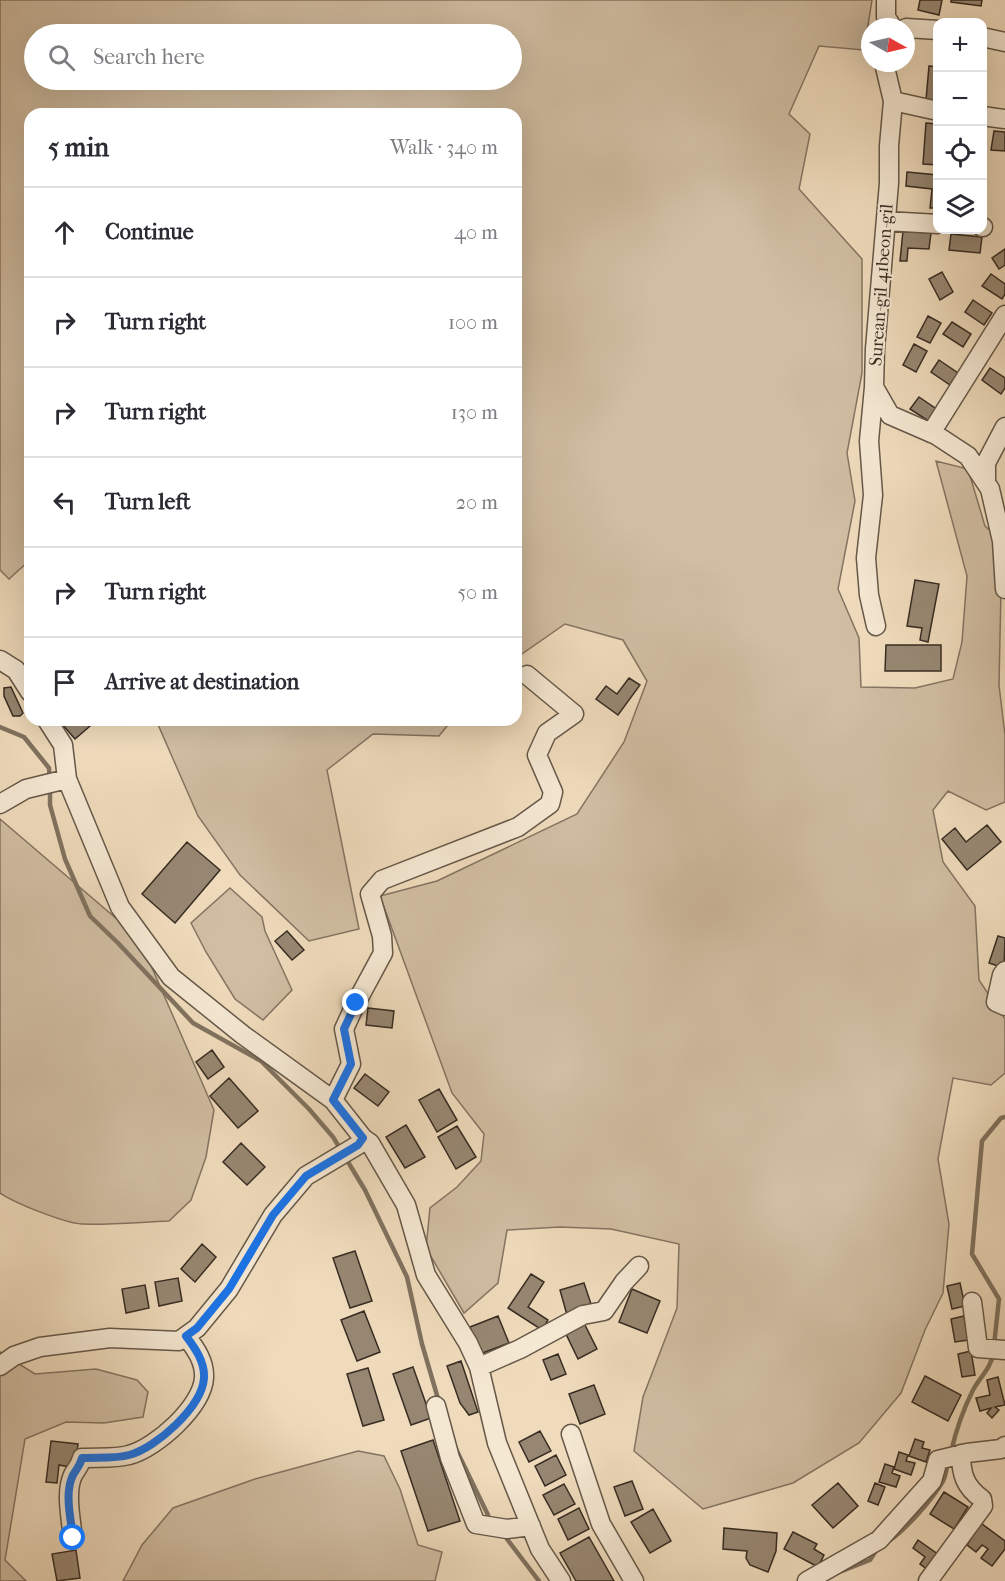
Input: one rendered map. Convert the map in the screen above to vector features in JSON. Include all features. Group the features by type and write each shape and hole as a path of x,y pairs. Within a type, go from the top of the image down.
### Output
{"lane":[{"path":"886,0 887,18"},
{"path":"915,29 933,30"},
{"path":"987,38 1005,42"},
{"name":"Surean-gil 41beon-gil","path":"886,72 893,101 874,387 890,415 931,433 968,456 990,489 1002,541 1005,589"},
{"path":"893,101 933,110"},
{"path":"987,117 1005,119"},
{"path":"886,221 933,224"},
{"path":"931,433 1005,315"},
{"path":"874,387 869,441 873,495 866,558 869,595 876,626"},
{"path":"986,483 986,463 1005,427"},
{"path":"0,660 16,670 24,683"},
{"path":"333,1100 351,1064 344,1029 382,953 382,936 370,894 382,880 518,827 550,804 554,792 537,755 547,733 574,714 527,675"},
{"path":"51,726 63,745 63,780 120,907 171,977 243,1035 333,1100 360,1142"},
{"path":"0,804 26,789 63,780"},
{"path":"1005,971 996,1002 1005,1006"},
{"path":"0,1366 14,1356 40,1347 110,1338 179,1341 197,1328 229,1289 273,1215 306,1176 360,1142 370,1143 406,1205 426,1275 468,1343 479,1367 496,1443 540,1549 561,1581"},
{"path":"479,1367 520,1349 583,1315 604,1311 624,1282 639,1266"},
{"path":"972,1302 978,1348 997,1350"},
{"path":"73,1538 68,1500 73,1475 80,1467 82,1458 129,1455 156,1442 195,1404 204,1377 199,1352 186,1336"},
{"path":"436,1406 450,1458 476,1524 507,1529 531,1526"},
{"path":"571,1434 601,1524 634,1581"},
{"path":"807,1581 879,1540 932,1481 938,1460 1001,1449 1005,1446"},
{"path":"928,1581 983,1506 982,1499 971,1491 953,1456"}],"shaded area":[{"path":"0,0 872,0 869,18 861,18 861,50 819,46 789,114 810,134 799,189 862,259 862,373 847,453 855,501 838,589 859,638 861,687 915,688 953,679 962,642 967,576 936,461 968,469 985,526 1002,541 999,685 1005,735 1005,802 986,810 948,791 933,810 943,862 975,906 979,980 1005,1019 1005,1073 991,1085 953,1078 938,1159 949,1224 943,1293 925,1330 901,1393 859,1443 793,1483 703,1509 634,1451 643,1397 677,1308 679,1244 611,1229 560,1227 507,1230 498,1283 464,1313 426,1248 430,1208 457,1187 481,1161 484,1134 452,1093 380,896 437,881 577,814 624,742 647,681 623,640 565,624 522,654 522,108 24,108 24,565 9,579 0,570"},
{"path":"159,726 447,726 439,736 373,734 327,770 359,929 309,941 240,875 198,816"},
{"path":"0,819 139,938 214,1110 206,1157 191,1200 169,1221 74,1223 40,1212 0,1193"},
{"path":"230,888 262,917 265,931 292,990 263,1020 235,999 191,923"},
{"path":"0,1352 35,1374 96,1369 137,1380 148,1392 143,1417 104,1423 66,1422 25,1439 5,1560 26,1581 0,1581"},
{"path":"358,1451 384,1456 400,1489 418,1545 442,1552 435,1581 123,1581 142,1545 173,1508 255,1479"}],"building":[{"path":"920,0 942,0 939,15 918,10"},
{"path":"951,0 982,0 981,6 951,2"},
{"path":"929,66 933,66 933,101 926,100"},
{"path":"926,123 933,124 933,165 923,164"},
{"path":"994,131 1005,132 1005,151 991,150"},
{"path":"907,172 933,175 933,208 930,208 932,189 906,186"},
{"path":"903,231 931,233 929,249 908,248 907,261 900,261"},
{"path":"951,234 982,237 980,253 949,250"},
{"path":"1005,249 1005,265 999,269 992,258"},
{"path":"942,272 953,292 940,300 929,279"},
{"path":"991,274 1005,284 1005,294 1002,299 982,286"},
{"path":"973,300 992,313 984,325 965,312"},
{"path":"928,316 941,323 930,343 917,337"},
{"path":"952,322 971,334 963,347 943,334"},
{"path":"914,344 927,351 916,372 903,365"},
{"path":"939,360 958,373 950,385 931,372"},
{"path":"990,368 1005,378 1005,388 1001,394 982,380"},
{"path":"919,397 938,410 930,422 910,409"},
{"path":"915,580 939,584 928,642 920,640 922,628 907,626"},
{"path":"886,645 941,645 941,671 885,671"},
{"path":"629,678 640,685 618,715 596,699 606,686 617,694"},
{"path":"11,687 23,713 20,716 13,716 4,696 4,688"},
{"path":"64,726 90,726 75,739"},
{"path":"987,825 1001,842 967,870 942,839 955,828 966,842"},
{"path":"187,842 220,870 175,923 142,894"},
{"path":"287,931 304,950 292,960 275,941"},
{"path":"998,936 1005,938 1004,968 989,963"},
{"path":"368,1008 394,1011 392,1028 366,1025"},
{"path":"212,1050 224,1067 208,1079 196,1062"},
{"path":"365,1074 389,1092 378,1106 354,1088"},
{"path":"229,1078 258,1111 238,1128 210,1096"},
{"path":"439,1089 457,1120 437,1132 419,1100"},
{"path":"406,1125 425,1157 405,1168 386,1137"},
{"path":"457,1126 476,1157 456,1169 438,1137"},
{"path":"241,1143 265,1167 247,1185 223,1162"},
{"path":"202,1244 216,1257 195,1282 181,1269"},
{"path":"355,1251 372,1301 350,1308 333,1258"},
{"path":"531,1274 544,1282 528,1307 548,1320 542,1330 508,1308"},
{"path":"178,1278 182,1301 159,1306 155,1282"},
{"path":"584,1283 592,1307 567,1315 560,1290"},
{"path":"960,1283 965,1306 952,1309 947,1286"},
{"path":"145,1285 149,1308 126,1313 122,1289"},
{"path":"632,1289 660,1301 647,1333 619,1322"},
{"path":"364,1311 380,1352 357,1361 341,1320"},
{"path":"498,1316 509,1343 480,1354 470,1327"},
{"path":"964,1316 968,1340 955,1342 951,1319"},
{"path":"584,1323 597,1349 578,1359 565,1332"},
{"path":"971,1351 975,1375 962,1377 958,1354"},
{"path":"558,1354 566,1374 551,1380 543,1360"},
{"path":"461,1361 478,1412 469,1415 460,1403 447,1366"},
{"path":"413,1367 431,1418 411,1425 393,1374"},
{"path":"368,1368 384,1420 363,1426 347,1374"},
{"path":"925,1376 961,1395 948,1421 912,1402"},
{"path":"998,1377 1005,1405 995,1407 999,1410 992,1418 987,1413 991,1408 980,1411 976,1398 990,1395 987,1380"},
{"path":"594,1385 605,1414 580,1424 569,1394"},
{"path":"540,1431 551,1451 529,1462 519,1442"},
{"path":"915,1439 924,1442 922,1448 930,1450 926,1462 909,1456"},
{"path":"433,1440 460,1521 428,1531 401,1451"},
{"path":"51,1441 78,1444 75,1468 59,1465 57,1483 46,1482"},
{"path":"899,1452 908,1455 906,1461 915,1463 911,1475 894,1469"},
{"path":"556,1455 566,1475 545,1486 535,1466"},
{"path":"885,1464 894,1467 892,1473 900,1476 896,1487 879,1482"},
{"path":"632,1481 643,1509 625,1516 614,1487"},
{"path":"838,1483 858,1506 833,1528 812,1505"},
{"path":"875,1483 885,1487 878,1505 868,1501"},
{"path":"564,1484 575,1504 554,1515 543,1495"},
{"path":"944,1492 968,1507 954,1529 930,1514"},
{"path":"579,1508 589,1529 568,1540 558,1519"},
{"path":"653,1509 671,1541 650,1553 631,1522"},
{"path":"978,1521 1005,1541 1005,1549 992,1566 981,1558 988,1549 982,1545 976,1552 967,1545 972,1537 968,1534"},
{"path":"724,1528 777,1533 776,1551 768,1572 750,1565 746,1558 747,1551 723,1549"},
{"path":"793,1532 817,1544 814,1549 824,1555 818,1567 784,1549"},
{"path":"589,1537 614,1581 576,1581 560,1553"},
{"path":"918,1540 939,1555 928,1570 920,1564 925,1557 913,1548"},
{"path":"76,1550 80,1578 57,1581 52,1554"}],"waterway":[{"path":"0,727 24,737 49,768 50,780"},
{"path":"50,789 50,805 65,859 90,916 193,1023 261,1061 309,1109 341,1150"},
{"path":"994,1345 999,1299 972,1254 982,1141 1001,1118 1005,1117"},
{"path":"345,1157 365,1190 407,1277 422,1344 439,1402"},
{"path":"951,1452 966,1405 990,1364 993,1354"},
{"path":"455,1447 488,1515"},
{"path":"889,1541 911,1522 932,1497 944,1479 948,1463"},
{"path":"507,1539 539,1581"},
{"path":"842,1571 870,1560 877,1549"}],"route":[{"path":"73,1538 68,1500 73,1475 80,1467 82,1458 129,1455 156,1442 195,1404 204,1377 199,1352 186,1336 197,1328 229,1289 273,1215 306,1176 358,1145 363,1138 333,1100 338,1085 351,1064 344,1029 356,1003"}]}
